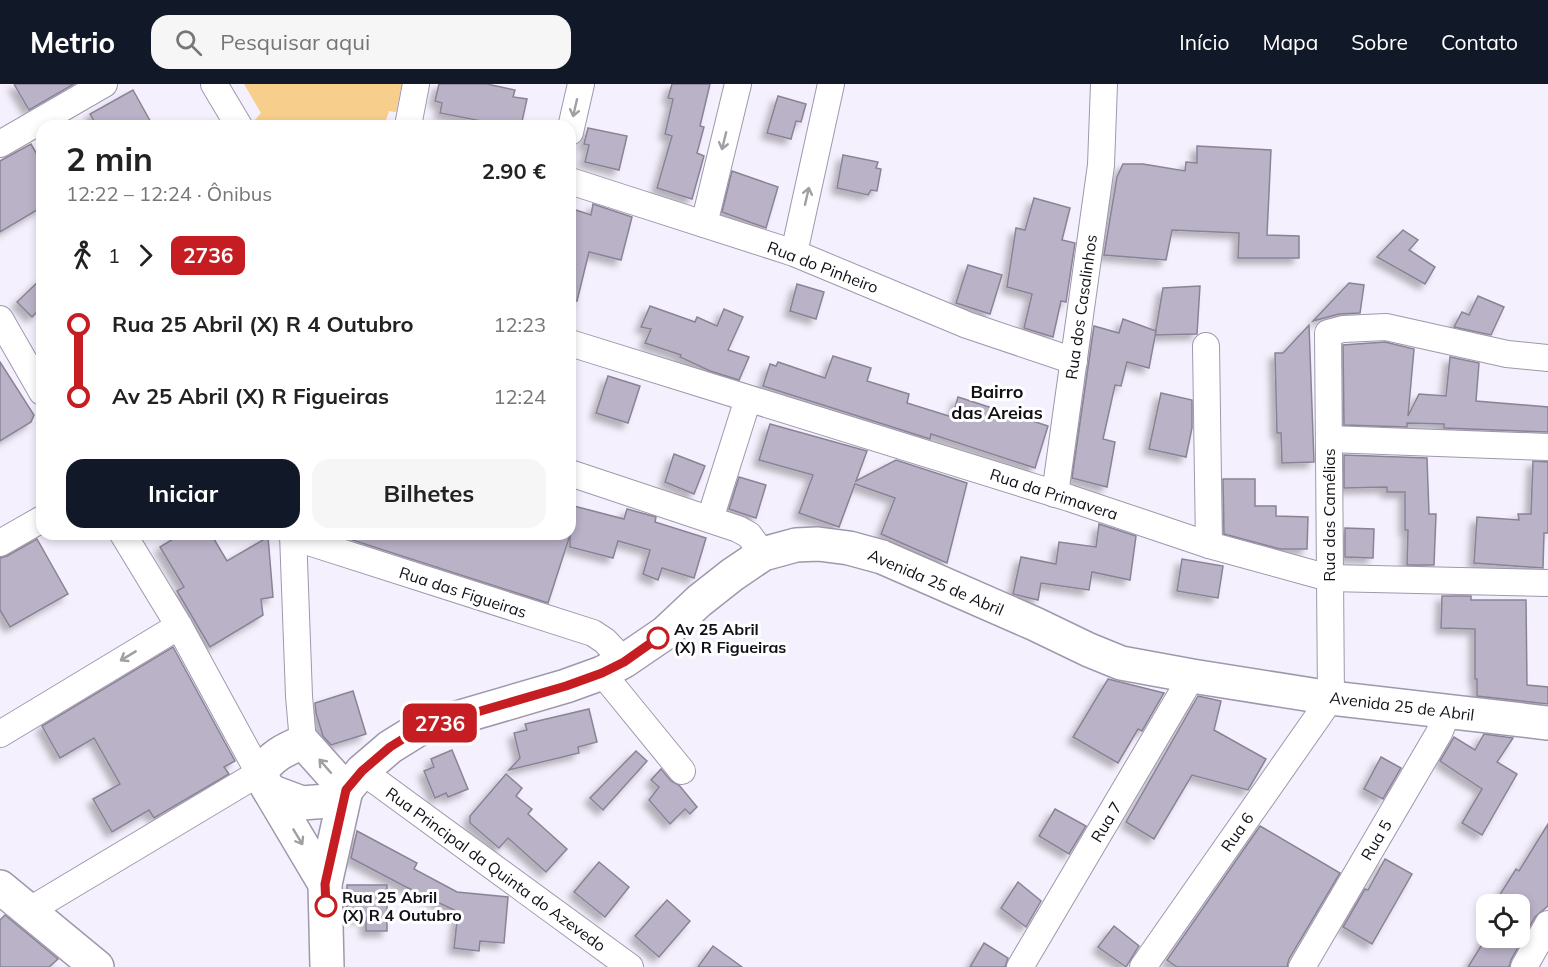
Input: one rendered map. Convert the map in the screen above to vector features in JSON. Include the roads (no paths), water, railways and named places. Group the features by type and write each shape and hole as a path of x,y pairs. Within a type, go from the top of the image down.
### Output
{"street":[{"path":"42,120 104,84"},
{"path":"214,84 235,120"},
{"path":"411,120 416,84"},
{"path":"573,120 581,84"},
{"path":"704,224 738,84"},
{"path":"794,253 831,84"},
{"name":"Rua dos Casalinhos","path":"1055,494 1101,165 1104,84"},
{"path":"0,144 36,123"},
{"name":"Rua do Pinheiro","path":"576,183 794,253 967,325 1074,361"},
{"path":"0,319 36,381"},
{"name":"Rua das Camélias","path":"1331,698 1328,333 1343,329 1386,327 1507,354 1548,358"},
{"name":"Rua da Primavera","path":"576,345 1209,544 1329,578 1548,583"},
{"path":"1206,346 1209,544"},
{"path":"710,519 748,399"},
{"path":"1329,439 1548,447"},
{"path":"576,475 710,519 748,535 763,554"},
{"path":"0,543 36,522"},
{"path":"127,540 325,884"},
{"path":"293,540 303,742 354,781 325,884 327,967"},
{"name":"Rua das Figueiras","path":"305,540 593,633 605,641 613,667 682,771"},
{"name":"Avenida 25 de Abril","path":"265,782 302,803 328,801 354,781 390,747 419,729 566,686 613,667 665,633 699,601 763,554 796,544 849,548 882,557 1121,663 1331,698 1548,723"},
{"path":"0,734 178,626"},
{"name":"Rua 7","path":"1020,967 1192,676"},
{"name":"Rua 6","path":"1143,967 1331,698"},
{"name":"Rua 5","path":"1302,967 1439,733 1448,711"},
{"path":"30,910 265,782 272,758 303,742"},
{"name":"Rua Principal da Quinta do Azevedo","path":"354,781 630,967"},
{"path":"0,887 97,967"},
{"path":"1524,967 1548,924"}],"place":[{"name":"Av 25 Abril (X) R Figueiras","path":"658,638"},
{"name":"Rua 25 Abril (X) R 4 Outubro","path":"326,906"}],"district":[{"name":"Bairro das Areias","path":"997,402"}]}
